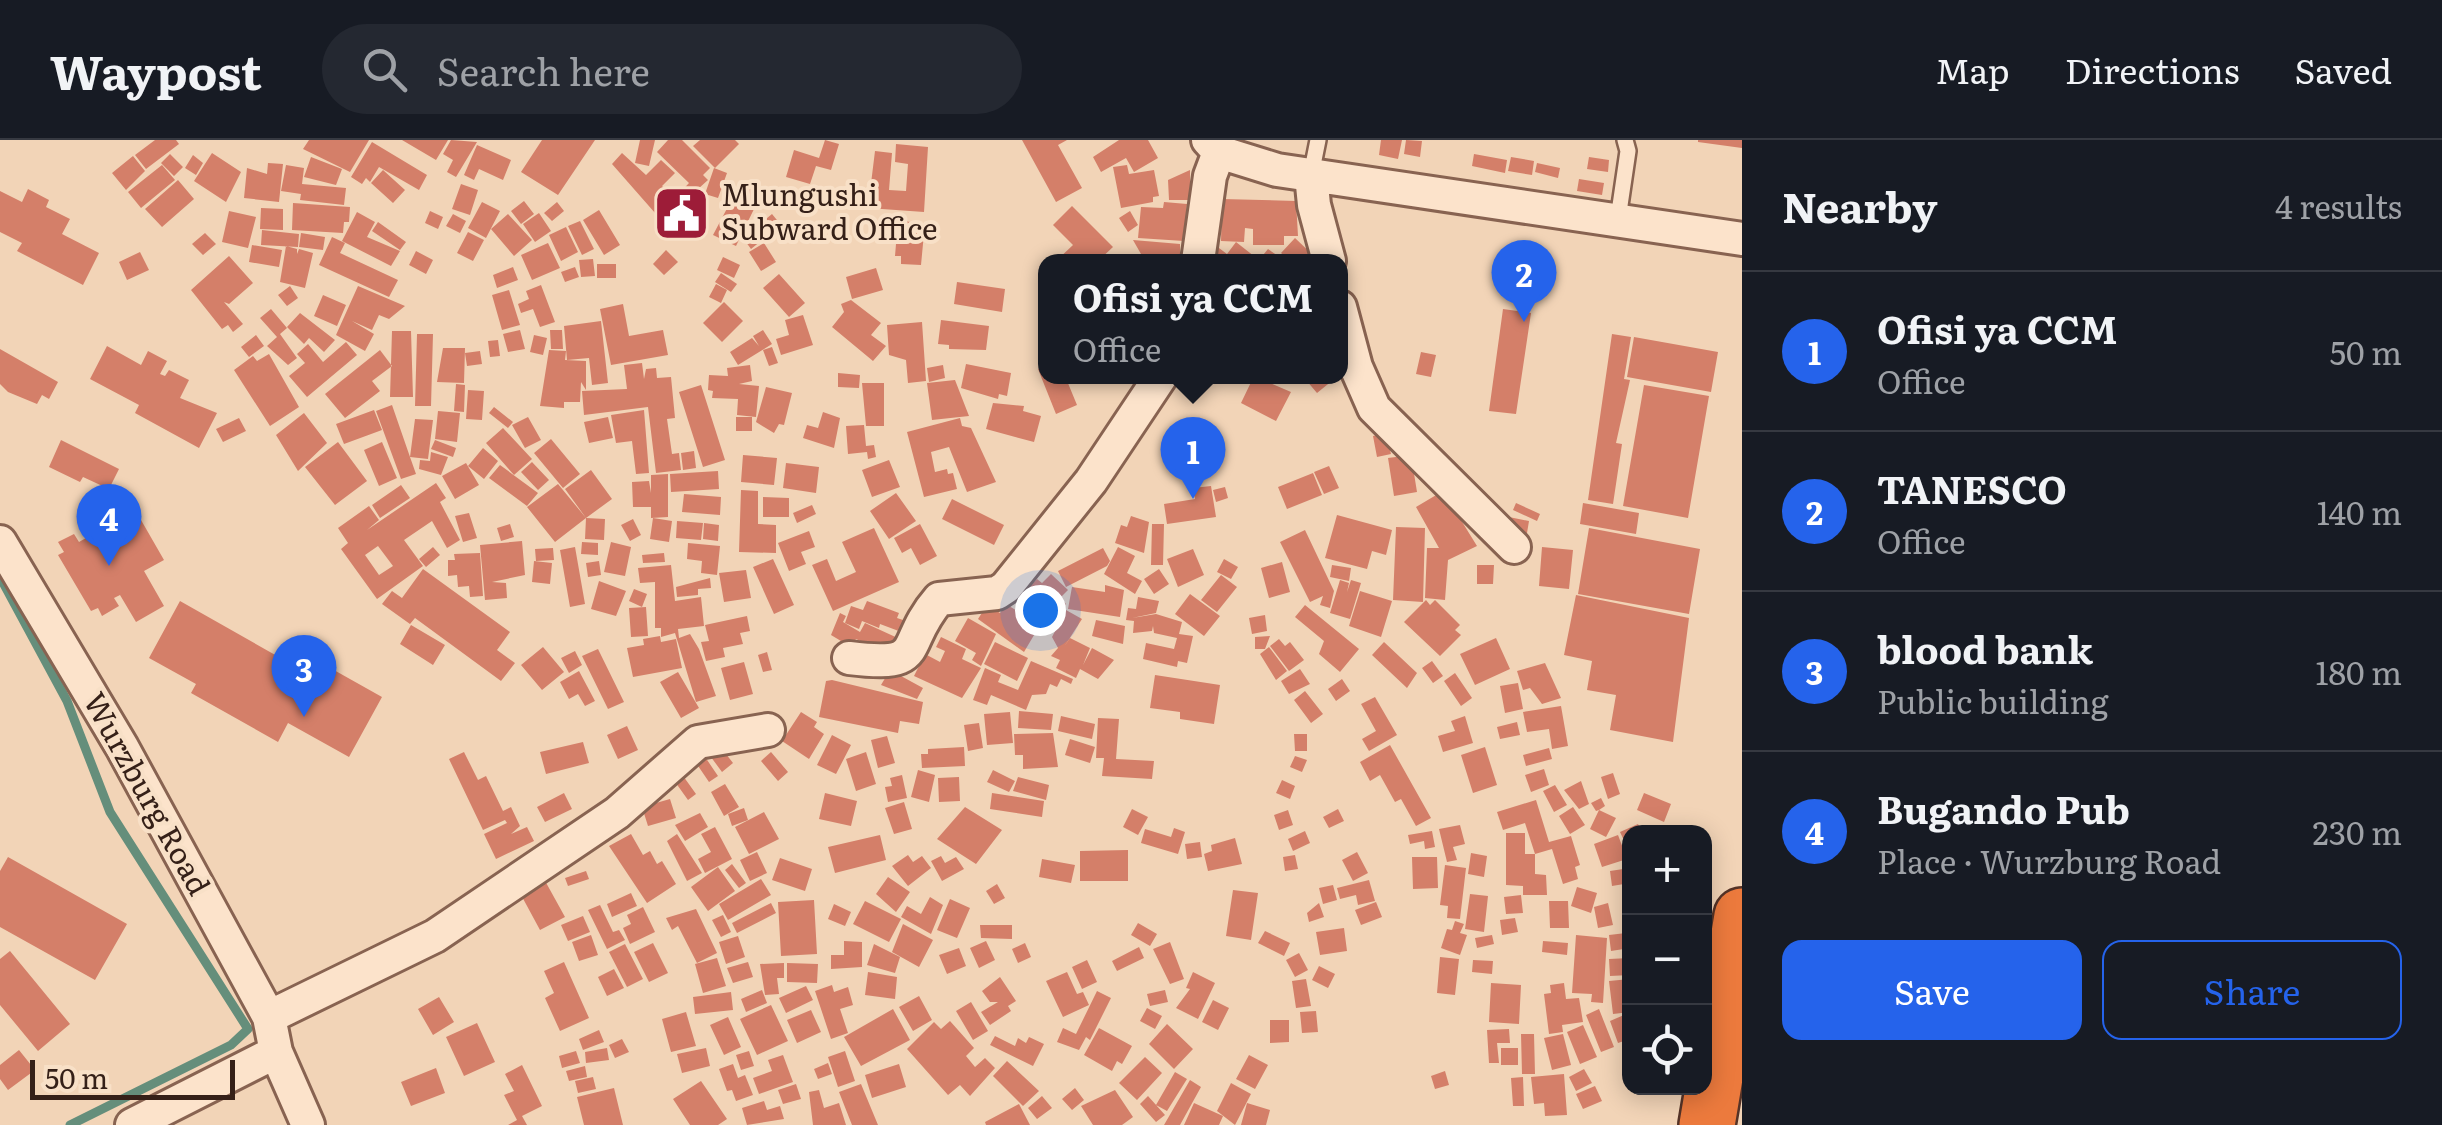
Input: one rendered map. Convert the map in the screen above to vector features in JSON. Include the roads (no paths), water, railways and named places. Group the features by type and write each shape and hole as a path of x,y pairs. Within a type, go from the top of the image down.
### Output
{"highway":[{"path":"1722,1091 1741,924"}],"street":[{"path":"1199,254 1214,146 1311,175 1742,239"},
{"path":"1311,175 1314,206 1327,254"},
{"path":"1348,337 1374,408 1514,547"},
{"path":"849,658 898,660 910,653 925,615 939,599 968,592 997,592 1006,587 1091,482 1155,384"},
{"name":"Wurzburg Road","path":"0,542 122,747 269,1017 276,1052 308,1125"},
{"path":"269,1017 435,936 617,814 698,742 768,730"},
{"path":"132,1125 276,1052"}],"lane":[{"path":"1311,175 1318,140"},
{"path":"1618,219 1628,151 1625,140"}],"waterway":[{"path":"0,577 67,701 110,812 248,1029 231,1045 70,1125"}],"place":[{"name":"Mlungushi Subward Office","path":"682,213"},
{"name":"TANESCO","path":"1524,322"},
{"name":"Ofisi ya CCM","path":"1193,499"},
{"name":"Bugando Pub","path":"109,566"},
{"name":"blood bank","path":"304,717"}]}
